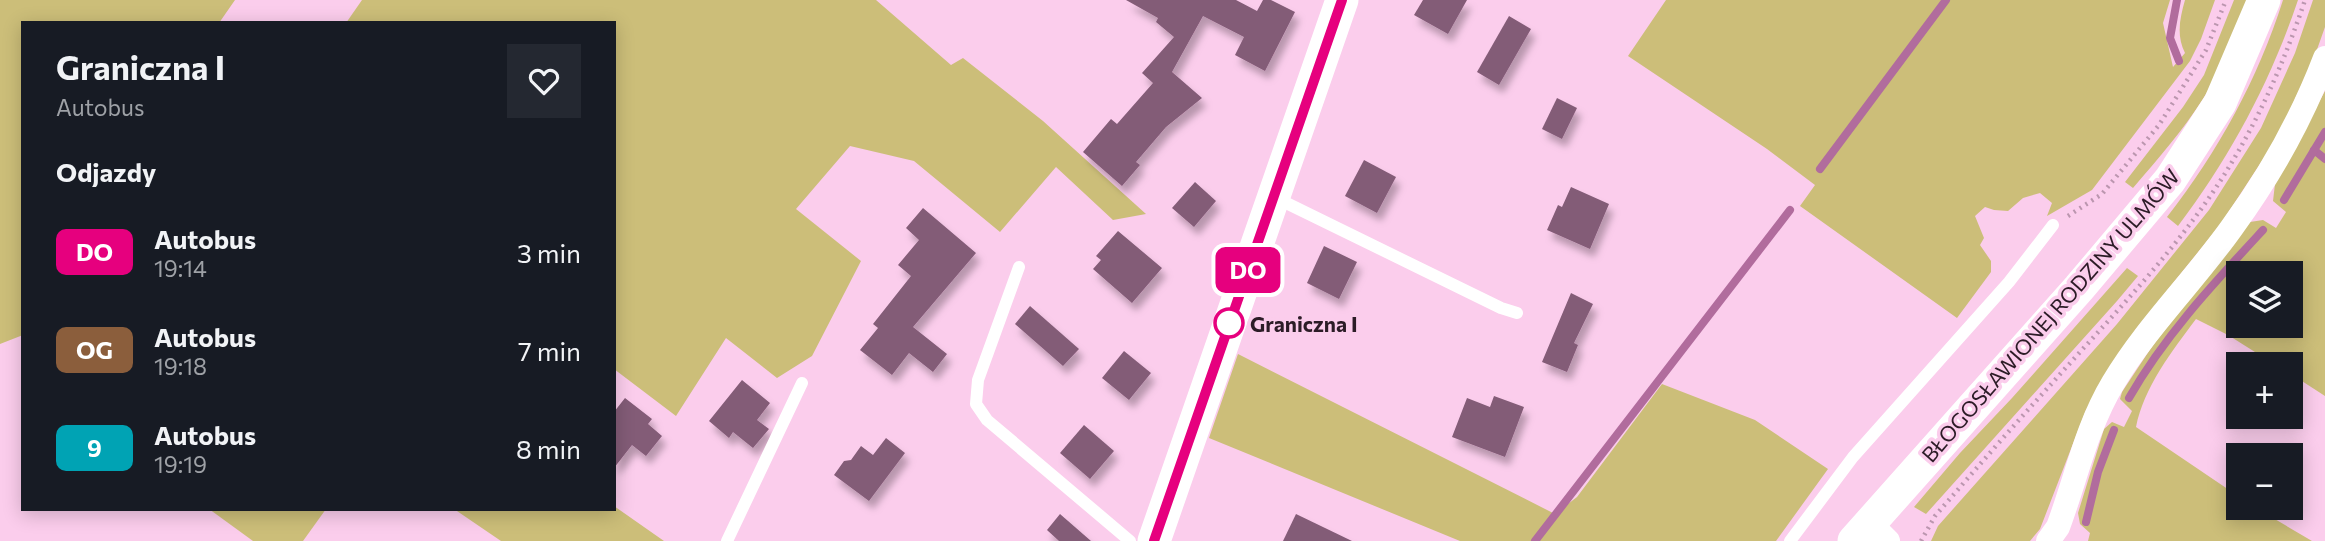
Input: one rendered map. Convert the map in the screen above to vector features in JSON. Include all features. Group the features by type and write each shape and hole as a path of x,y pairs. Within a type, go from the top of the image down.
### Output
{"main road":[{"path":"1154,541 1342,0"},
{"name":"BŁOGOSŁAWIONEJ RODZINY ULMÓW","path":"1870,535 2170,180 2221,103 2264,0"}],"street":[{"path":"2048,541 2057,527 2090,429 2105,397 2137,346 2233,227 2259,188 2301,118 2325,58"}],"lane":[{"path":"1273,196 1489,302 1517,313"},
{"path":"1790,541 1853,457 2009,282 2053,225"},
{"path":"1019,267 978,380 976,404 987,420 1130,541"},
{"path":"727,541 802,383"}],"path":[{"path":"2053,225 2102,194 2159,125 2206,50 2226,0"},
{"path":"1921,541 1935,516 2129,298 2186,229 2217,186 2261,110 2305,0"}],"shaded area":[{"path":"0,0 235,0 220,21 21,21 21,336 0,344"},
{"path":"362,0 876,0 951,65 963,58 1043,121 1146,214 1113,220 1056,167 1000,232 914,161 850,146 796,209 861,261 812,356 777,378 726,338 676,416 616,371 616,21 347,21"},
{"path":"1666,0 2170,0 2163,23 2173,67 2185,53 2180,20 2185,0 2215,0 2190,61 2092,190 2047,216 2052,203 2040,193 2023,198 2008,211 1985,207 1975,216 1984,238 1980,245 1991,261 1991,272 1957,318 1800,206 1815,185 1767,149 1628,56"},
{"path":"2234,0 2247,0 2210,87 2179,133 2133,188 2125,182 2183,107 2204,75"},
{"path":"2283,0 2298,0 2275,61 2231,146 2178,226 2167,217 2203,167 2235,114 2262,58"},
{"path":"2313,0 2325,0 2325,27 2314,58 2277,138 2220,225 2136,329 2086,410 2040,529 2030,541 1931,541 1938,526 2117,324 2209,210 2261,128 2295,53"},
{"path":"2325,91 2325,396 2303,382 2303,352 2255,352 2233,338 2303,338 2303,261 2226,261 2226,334 2196,319 2152,384 2136,427 2226,488 2226,520 2276,520 2312,541 2088,541 2090,533 2080,524 2078,513 2104,429 2112,422 2124,427 2132,411 2120,399 2122,392 2153,345 2250,222 2263,220 2276,228 2286,212 2273,201 2275,184"},
{"path":"2127,268 2138,276 2117,301 1926,514 1914,507 1960,453"},
{"path":"1238,354 1555,514 1577,497 1662,384 1755,420 1828,469 1776,541 1460,541 1209,438"},
{"path":"616,507 664,541 501,541 457,511 616,511"},
{"path":"212,511 325,511 303,541 253,541"}],"building":[{"path":"1126,0 1236,0 1257,11 1263,0 1271,0 1295,12 1265,71 1235,55 1244,37 1203,16 1172,72 1202,98 1166,127 1136,162 1140,165 1122,186 1083,152 1111,119 1117,124 1153,83 1142,73 1174,37 1156,22 1158,18"},
{"path":"1423,0 1467,0 1448,34 1414,15"},
{"path":"1509,16 1531,29 1499,85 1477,72"},
{"path":"1557,98 1577,108 1562,139 1542,129"},
{"path":"1364,160 1396,177 1377,213 1345,196"},
{"path":"1195,182 1216,201 1194,227 1172,208"},
{"path":"1571,187 1609,204 1590,249 1547,230 1558,205 1562,207"},
{"path":"923,208 976,253 913,327 947,354 933,372 909,353 892,375 860,350 878,328 873,324 911,276 898,265 919,240 906,228"},
{"path":"1118,231 1162,268 1132,303 1093,269 1101,260 1096,256"},
{"path":"1324,246 1357,262 1339,299 1307,283"},
{"path":"1571,293 1593,304 1574,343 1578,345 1567,372 1542,362"},
{"path":"1030,306 1079,349 1063,366 1015,324"},
{"path":"1124,351 1151,373 1129,400 1102,378"},
{"path":"742,380 770,403 757,420 769,429 753,448 733,432 729,438 709,421"},
{"path":"1494,396 1524,407 1505,457 1452,437 1467,398 1490,407"},
{"path":"625,398 652,419 648,424 662,436 646,456 632,445 616,465 616,409"},
{"path":"1084,425 1114,451 1090,479 1060,453"},
{"path":"886,438 905,453 869,501 834,475 844,461 851,460 861,446 873,455"},
{"path":"1060,514 1091,541 1059,541 1047,530"},
{"path":"1296,514 1352,541 1283,541"}],"waterway":[{"path":"1820,169 1946,0"},
{"path":"2177,0 2170,38 2179,61"},
{"path":"2284,200 2325,132"},
{"path":"2314,150 2325,159"},
{"path":"1535,541 1790,210"},
{"path":"2129,398 2174,331 2263,230"},
{"path":"2086,522 2098,472 2114,430"}],"bus line":[{"name":"DO","path":"1154,541 1342,0"}],"place":[{"name":"Graniczna I","path":"1229,323"}]}
